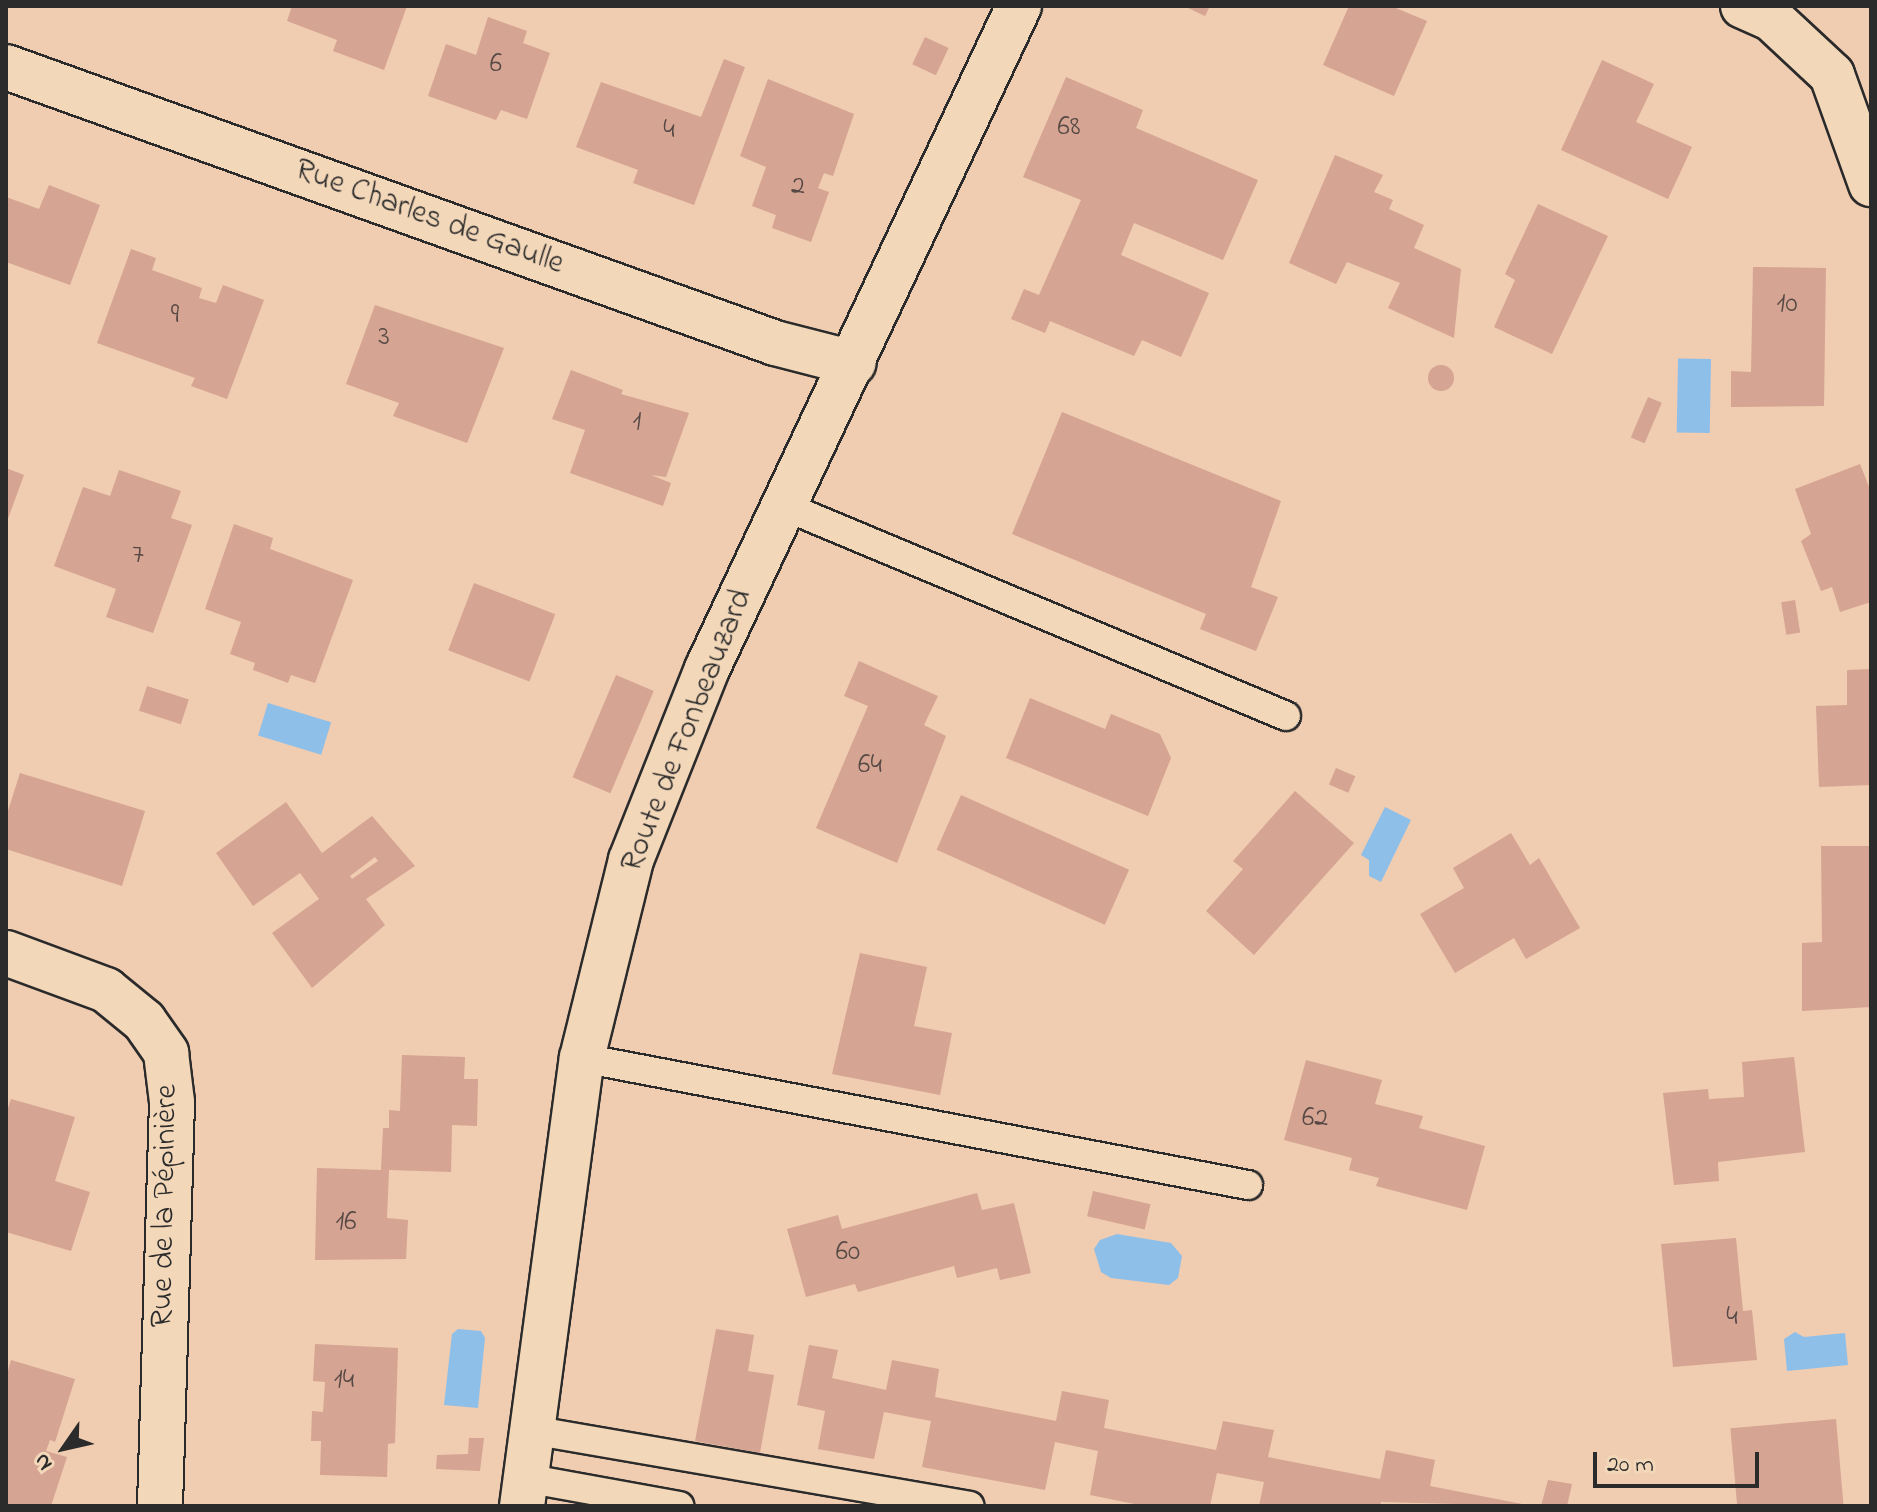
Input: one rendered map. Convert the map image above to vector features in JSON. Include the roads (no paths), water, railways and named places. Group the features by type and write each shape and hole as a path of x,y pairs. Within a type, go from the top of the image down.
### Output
{"street":[{"name":"Route de Fonbeauzard","path":"523,1492 582,1058 631,860 707,669 1019,6"},
{"path":"1743,6 1772,19 1832,75 1871,184"},
{"name":"Rue Charles de Gaulle","path":"6,67 775,343 853,363"},
{"name":"Rue de la Pépinière","path":"6,953 106,990 144,1021 166,1053 172,1102 160,1506"}],"lane":[{"path":"784,506 1286,716"},
{"path":"582,1058 1248,1185"},
{"path":"531,1430 969,1506"},
{"path":"523,1492 679,1506"}],"water":[{"path":"1678,358 1711,359 1710,433 1677,432"},
{"path":"268,703 331,722 321,755 258,736"},
{"path":"1385,807 1411,820 1381,882 1369,876 1369,860 1361,855"},
{"path":"1117,1234 1171,1243 1182,1256 1178,1278 1169,1285 1111,1278 1101,1272 1094,1249 1100,1240"},
{"path":"458,1329 481,1331 485,1338 478,1408 444,1405 452,1334"},
{"path":"1795,1332 1804,1337 1845,1333 1848,1365 1787,1371 1784,1339"}]}
